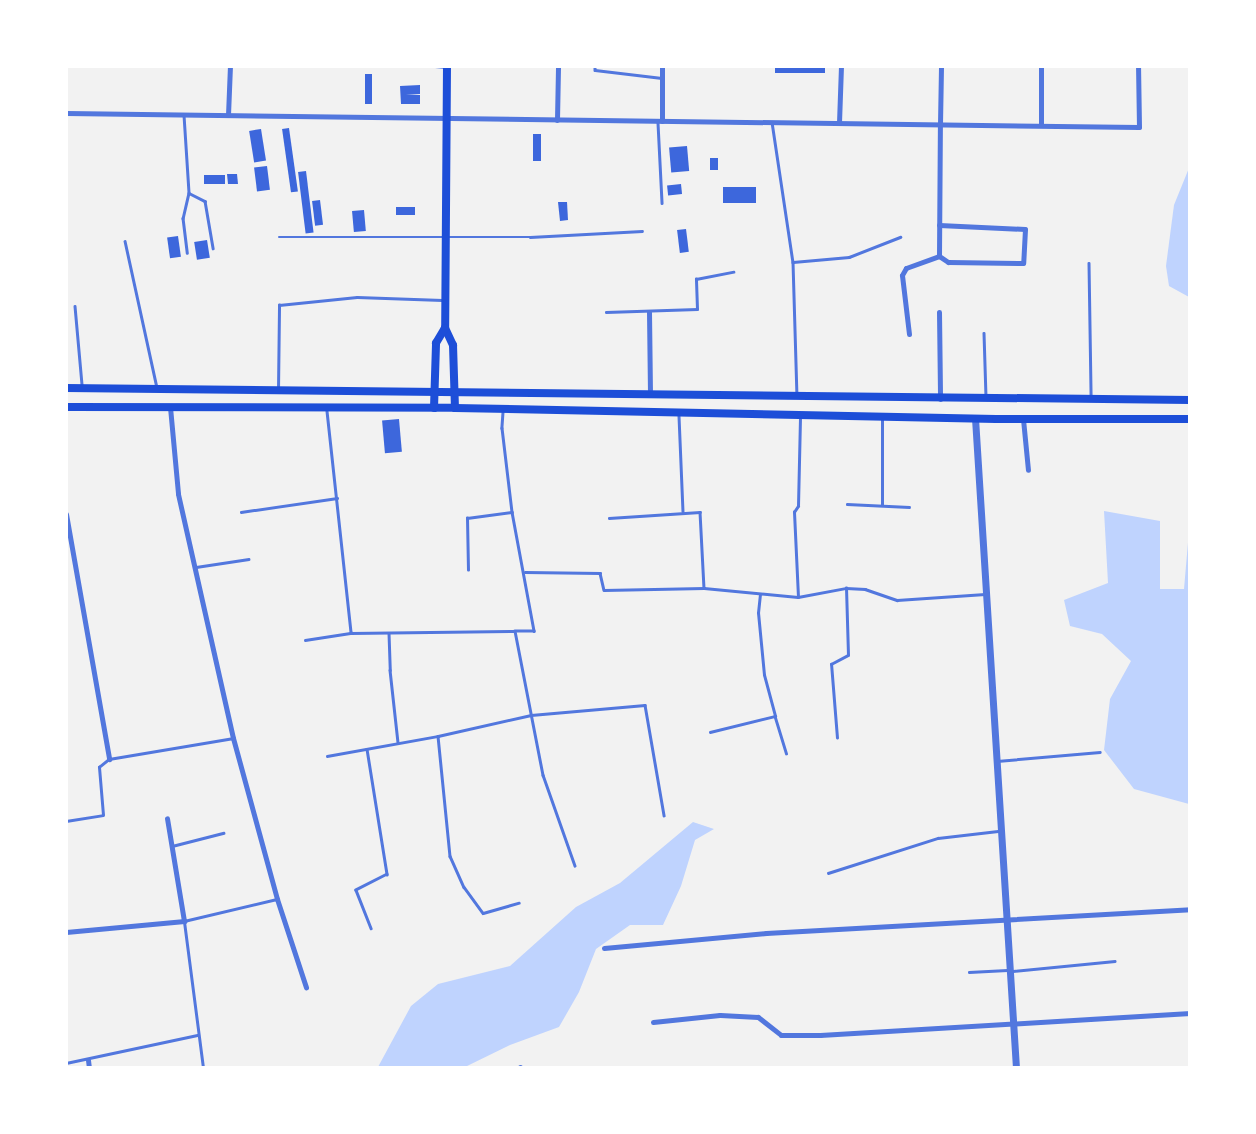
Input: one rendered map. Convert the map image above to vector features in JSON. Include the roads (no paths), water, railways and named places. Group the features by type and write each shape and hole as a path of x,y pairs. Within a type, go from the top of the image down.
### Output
{"main road":[{"path":"447,67 445,328 453,345 455,408"},
{"path":"434,408 436,343 445,328"},
{"path":"66,388 797,395 974,400 1189,400"},
{"path":"503,394 503,409"},
{"path":"974,400 975,418"},
{"path":"66,407 455,408 679,414 1189,419"}],"street":[{"path":"228,115 230,66"},
{"path":"557,120 558,66"},
{"path":"660,121 662,66"},
{"path":"839,123 841,66"},
{"path":"939,256 941,66"},
{"path":"1041,66 1041,125"},
{"path":"66,113 1139,127 1138,66"},
{"path":"939,225 1025,229 1023,263 948,262 939,256"},
{"path":"909,334 902,275 906,268 939,256"},
{"path":"649,312 650,394"},
{"path":"939,312 940,399"},
{"path":"170,407 178,494 233,738 277,899 306,987"},
{"path":"975,418 1016,1068"},
{"path":"1023,419 1028,470"},
{"path":"66,514 109,759"},
{"path":"66,932 184,922 167,818"},
{"path":"604,948 766,933 1189,909"},
{"path":"653,1022 720,1015 758,1017 781,1035 794,1035 1189,1013"},
{"path":"88,1060 89,1068"}],"lane":[{"path":"435,66 447,67"},
{"path":"595,66 595,70 662,78"},
{"path":"184,115 189,192 183,218 187,253"},
{"path":"660,121 662,204"},
{"path":"772,122 793,262 797,395"},
{"path":"189,192 205,201 213,248"},
{"path":"279,236 530,237 642,231"},
{"path":"793,262 849,257 900,237"},
{"path":"125,241 157,390"},
{"path":"1089,263 1091,400"},
{"path":"606,312 697,309 696,279 733,272"},
{"path":"278,391 279,305 356,297 445,300"},
{"path":"75,306 83,389"},
{"path":"984,333 987,400"},
{"path":"327,407 351,633"},
{"path":"305,640 351,633 534,631 512,512 502,428 503,409"},
{"path":"679,414 683,511"},
{"path":"798,597 794,512 798,506 801,414"},
{"path":"883,416 883,505"},
{"path":"241,512 337,498"},
{"path":"847,504 909,507"},
{"path":"609,518 683,511 700,512 704,588"},
{"path":"468,570 467,518 512,512"},
{"path":"194,567 248,559"},
{"path":"525,572 600,573 604,590 704,588 798,597 846,588 865,589 897,600 986,594"},
{"path":"837,738 831,664 848,655 846,588"},
{"path":"760,595 758,613 764,674 786,753"},
{"path":"515,631 543,775 575,866"},
{"path":"389,633 398,741"},
{"path":"327,756 398,741 438,736 531,715 645,705 664,815"},
{"path":"710,732 775,716"},
{"path":"438,736 450,856 464,887 483,912 519,903"},
{"path":"66,821 103,815 99,767 109,759 233,738"},
{"path":"367,749 387,874 356,890 371,928"},
{"path":"997,761 1100,752"},
{"path":"828,873 938,838 1001,831"},
{"path":"172,846 223,833"},
{"path":"203,1068 184,922 277,899"},
{"path":"969,972 1115,961"},
{"path":"66,1062 88,1060 198,1034"}],"water":[{"path":"1189,168 1189,297 1169,286 1166,266 1174,205"},
{"path":"1104,511 1160,521 1160,589 1184,589 1189,531 1189,804 1134,789 1104,750 1110,699 1131,661 1102,634 1070,626 1064,600 1108,583"},
{"path":"693,822 714,829 695,840 681,886 663,925 630,925 596,949 579,992 559,1027 510,1045 465,1067 378,1067 411,1006 438,984 510,966 576,907 620,883"}]}
